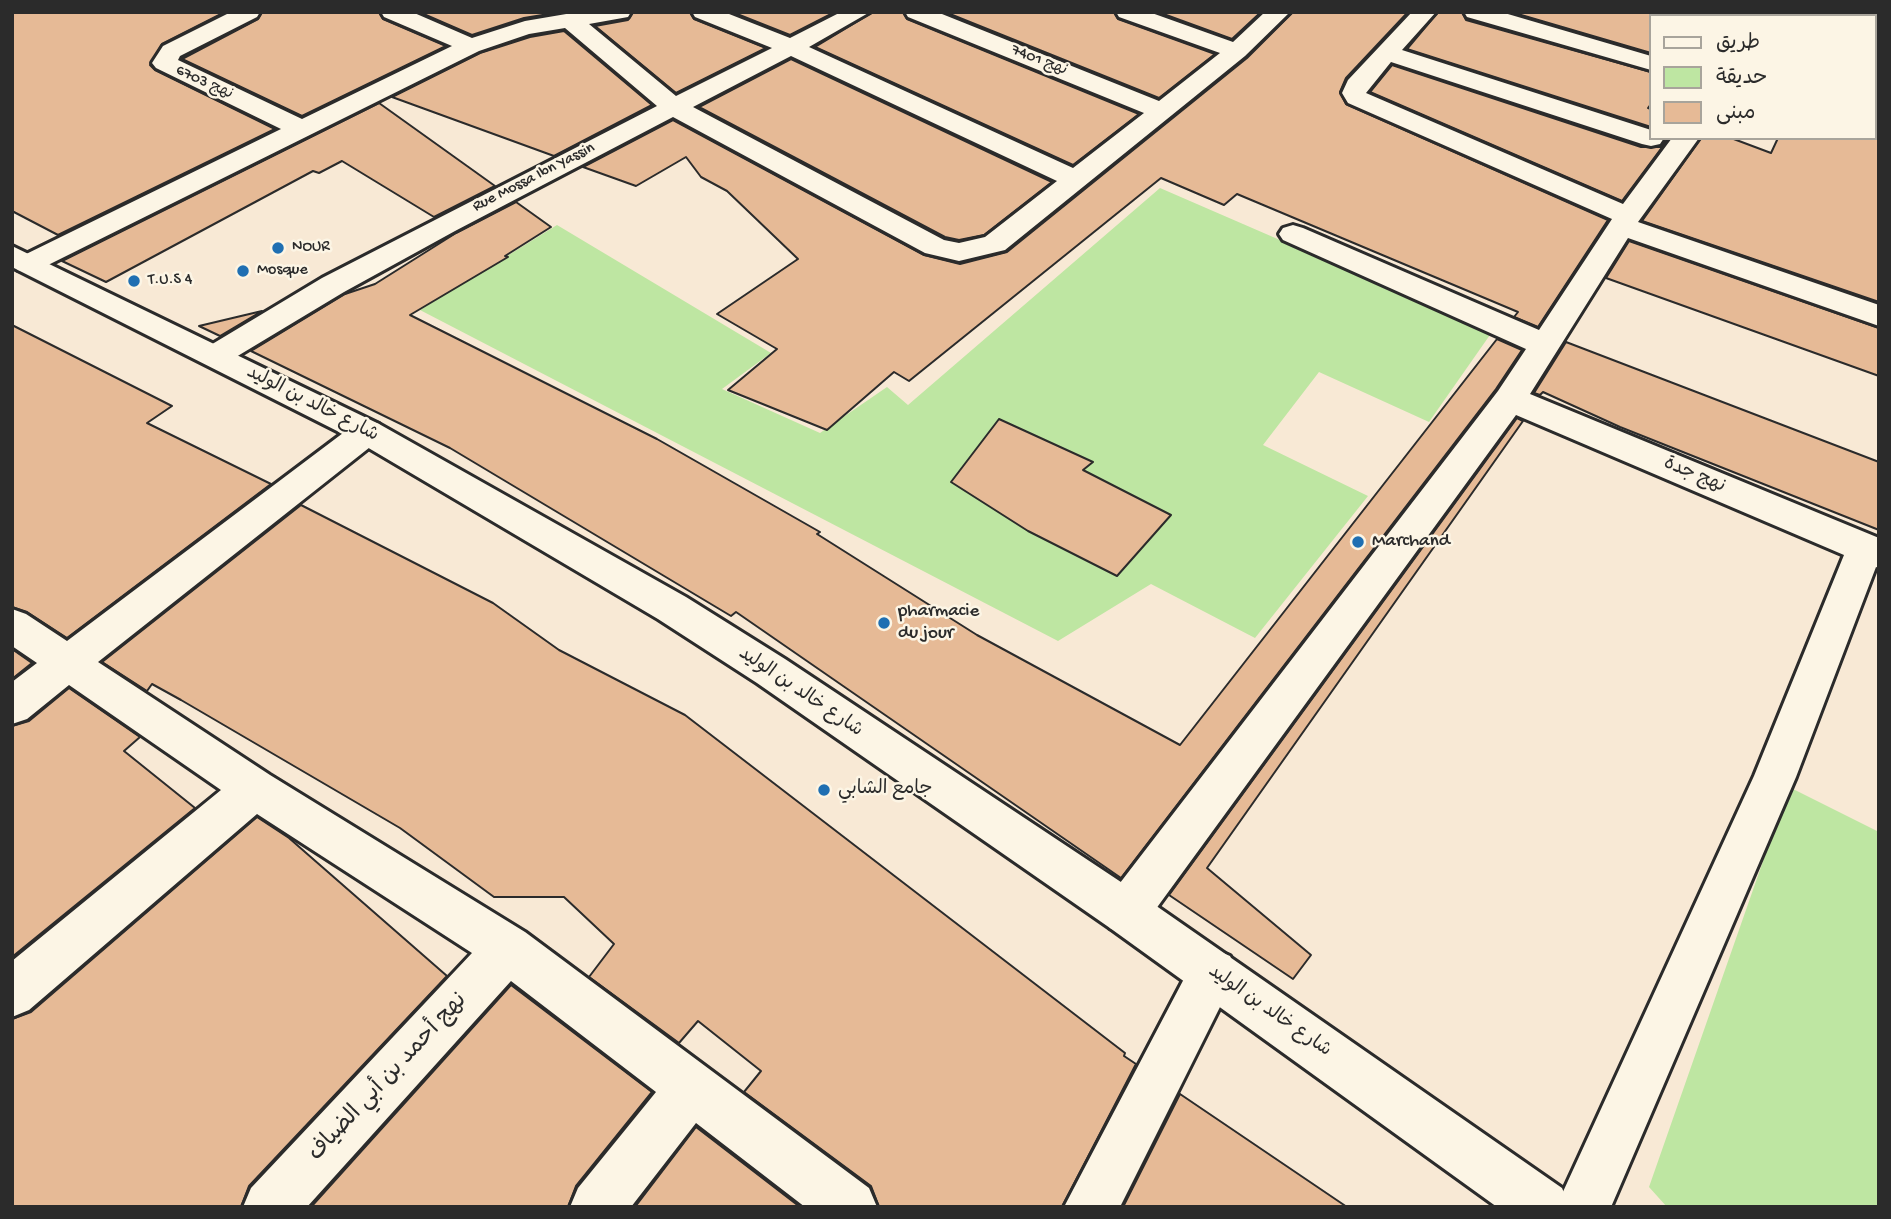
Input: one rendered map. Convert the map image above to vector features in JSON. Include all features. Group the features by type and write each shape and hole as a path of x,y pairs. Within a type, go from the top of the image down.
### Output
{"street":[{"name":"نهج 6703","path":"249,12 171,51 164,63 299,128"},
{"path":"392,12 471,46"},
{"path":"20,259 471,46 525,28 620,12"},
{"path":"702,12 793,48 1074,179"},
{"name":"Rue Mossa Ibn Yassin","path":"215,356 434,231 859,12"},
{"name":"نهج 7401","path":"916,12 1161,111"},
{"path":"1127,12 1237,51"},
{"path":"571,21 673,107 946,250 972,251 995,244 1237,51 1279,12"},
{"path":"1425,12 1357,85 1354,93 1357,98 1624,221 1879,316"},
{"path":"1475,12 1650,64"},
{"path":"1387,53 1650,137"},
{"path":"1126,912 1510,398 1624,221 1683,143 1664,140"},
{"path":"1293,234 1545,345"},
{"name":"شارع خالد بن الوليد","path":"20,259 367,432 683,615 771,671 1126,912 1543,1207"},
{"name":"نهج جدة","path":"1510,398 1872,551"},
{"path":"12,706 70,664 367,432"},
{"path":"1583,1207 1776,777 1872,551"},
{"path":"12,625 255,789 508,949 850,1207"},
{"path":"12,993 255,789"},
{"name":"نهج أحمد بن أبي الضياف","path":"270,1207 508,949"},
{"path":"1091,1207 1213,973"},
{"path":"597,1207 692,1086"}],"green space":[{"path":"1160,188 1492,332 1429,422 1319,372 1263,445 1368,496 1255,638 1151,584 1058,641 420,310 557,225 771,353 722,389 820,433 887,387 908,405"},
{"path":"1789,787 1879,832 1879,1207 1667,1207 1649,1187"}],"building":[{"path":"12,12 225,12 162,44 150,65 155,70 275,129 58,235 12,211"},
{"path":"262,12 379,12 383,19 446,46 302,116 182,59 258,19"},
{"path":"419,12 561,12 524,18 472,35"},
{"path":"633,12 690,12 694,19 766,48 676,93 595,26 628,20"},
{"path":"732,12 835,12 790,35"},
{"path":"873,12 903,12 907,19 1139,114 1073,165 815,47"},
{"path":"945,12 1114,12 1118,19 1215,54 1159,98"},
{"path":"1158,12 1261,12 1232,39"},
{"path":"1293,12 1408,12 1346,78 1340,92 1346,104 1608,220 1538,327 1514,317 1518,312 1237,194 1224,205 1161,178 909,381 894,372 827,430 728,390 777,349 717,314 798,259 727,191 701,177 686,157 636,186 583,167 673,120 924,255 960,264 1007,252 1247,58"},
{"path":"1438,12 1462,12 1466,20 1650,72 1650,127 1407,49"},
{"path":"1511,12 1651,12 1650,53"},
{"path":"564,31 652,105 554,156 392,97 480,53 530,37"},
{"path":"791,59 1052,182 984,235 959,240 945,237 699,107"},
{"path":"1392,65 1641,147 1661,147 1668,140 1622,201 1370,92"},
{"path":"379,103 495,186 434,217 342,161 319,173 313,171 106,282 62,261"},
{"path":"1879,138 1879,302 1642,221 1700,140 1736,140 1771,153 1777,140"},
{"path":"516,202 551,227 505,256 508,257 410,315 657,439 820,532 817,534 977,635 1180,745 1497,339 1522,350 1496,389 1121,878 736,612 731,616 450,448 251,351 345,294 375,284 456,233"},
{"path":"1629,241 1879,328 1879,376 1606,278"},
{"path":"262,311 220,336 199,326"},
{"path":"12,325 172,406 147,423 271,484 67,638 27,612 12,607"},
{"path":"1566,342 1879,462 1879,530 1620,427 1543,392 1540,395 1534,393"},
{"path":"1517,418 1523,421 1207,868 1311,955 1293,979 1169,895"},
{"path":"999,419 1093,462 1083,470 1171,515 1117,576 1028,531 951,482"},
{"path":"301,505 493,603 559,650 685,715 1125,1053 1124,1056 1136,1064 1062,1207 879,1207 871,1186 744,1092 761,1071 698,1021 679,1043 589,977 614,944 564,897 494,897 400,828 181,700 152,684 147,691 102,662"},
{"path":"12,649 32,663 12,679"},
{"path":"69,688 140,737 124,751 195,808 12,957 12,726 29,721"},
{"path":"257,817 289,838 447,976 249,1186 241,1207 12,1207 12,1019 31,1012"},
{"path":"511,985 652,1092 576,1186 568,1207 311,1207"},
{"path":"1180,1094 1347,1207 1123,1207"},
{"path":"696,1127 800,1207 635,1207"}],"place":[{"name":"NOUR","path":"278,248"},
{"name":"Mosque","path":"243,271"},
{"name":"T.U.S 4","path":"134,281"},
{"name":"Marchand","path":"1358,542"},
{"name":"pharmacie du jour","path":"884,623"},
{"name":"جامع الشابي","path":"824,790"}]}
